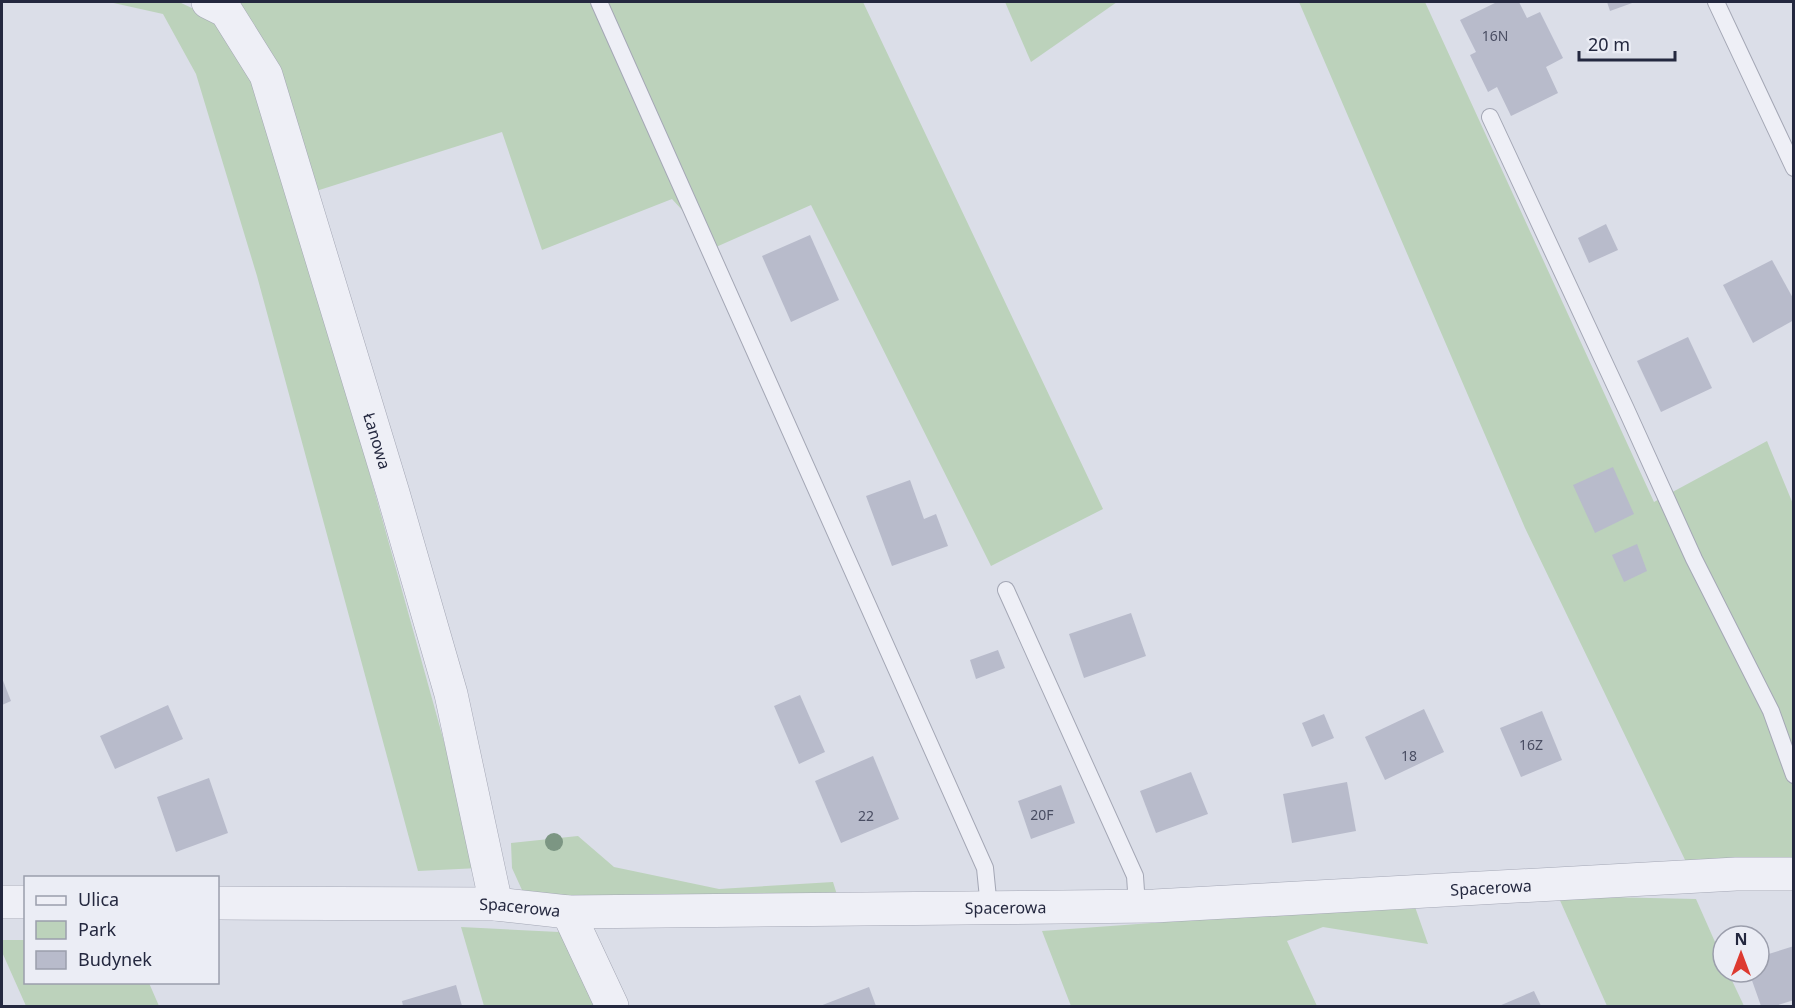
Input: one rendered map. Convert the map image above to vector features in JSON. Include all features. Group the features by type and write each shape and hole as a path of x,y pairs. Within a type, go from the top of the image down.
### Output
{"street":[{"name":"Łanowa","path":"208,2 226,11 266,75 393,493 451,694 496,904"},
{"name":"Spacerowa","path":"219,903 496,904 568,912 1137,906 1736,874 1794,874"},
{"path":"2,902 24,903"},
{"path":"568,912 612,1006"}],"lane":[{"path":"599,2 985,868 989,908"},
{"path":"1716,2 1794,168"},
{"path":"1490,117 1694,559 1771,711 1794,775"},
{"path":"1006,590 1135,876 1137,906"}],"green space":[{"path":"109,2 179,2 224,23 261,82 479,868 418,871 257,276 196,74 163,14"},
{"path":"235,2 863,2 1103,509 991,566 811,205 716,247 672,199 542,250 502,132 313,192"},
{"path":"1005,2 1117,2 1031,62"},
{"path":"1299,2 1425,2 1654,502 1767,441 1793,504 1793,861 1687,864 1525,528"},
{"path":"578,836 614,867 719,889 833,882 838,898 561,904 522,890 512,868 511,843"},
{"path":"1558,896 1696,899 1711,933 1711,984 1734,984 1744,1006 1607,1006"},
{"path":"1414,904 1428,944 1323,927 1287,941 1317,1006 1071,1006 1042,931"},
{"path":"461,927 559,932 570,950 595,1006 484,1006"},
{"path":"2,940 24,940 24,984 149,984 159,1006 26,1006 2,952"}],"building":[{"path":"1497,2 1519,2 1527,18 1540,12 1563,58 1546,67 1558,93 1511,116 1497,87 1488,92 1470,55 1476,52 1460,20"},
{"path":"1607,2 1635,2 1610,11"},
{"path":"1606,224 1618,250 1589,263 1578,238"},
{"path":"810,235 839,300 791,322 762,256"},
{"path":"1772,260 1794,300 1794,320 1753,343 1723,285"},
{"path":"1688,337 1712,388 1661,412 1637,361"},
{"path":"1613,467 1634,514 1595,533 1573,485"},
{"path":"910,480 924,519 936,514 948,546 892,566 866,496"},
{"path":"1637,544 1647,571 1624,582 1612,555"},
{"path":"1131,613 1146,656 1084,678 1069,634"},
{"path":"998,650 1005,668 976,679 970,660"},
{"path":"2,678 11,701 2,705"},
{"path":"800,695 825,752 799,764 774,706"},
{"path":"168,705 183,739 115,769 100,736"},
{"path":"1424,709 1444,752 1385,780 1365,737"},
{"path":"1542,711 1562,760 1521,777 1500,728"},
{"path":"1324,714 1334,738 1312,747 1302,723"},
{"path":"873,756 899,819 841,843 815,781"},
{"path":"1191,772 1208,814 1156,833 1140,791"},
{"path":"209,778 228,833 176,852 157,797"},
{"path":"1347,782 1356,831 1292,843 1283,794"},
{"path":"1061,785 1075,823 1031,839 1018,801"},
{"path":"1794,946 1794,1000 1775,1006 1761,1006 1753,984 1771,984 1771,953"},
{"path":"456,985 462,1006 403,1006 402,1001"},
{"path":"869,987 876,1006 820,1006"},
{"path":"1534,991 1541,1006 1499,1006"}]}
